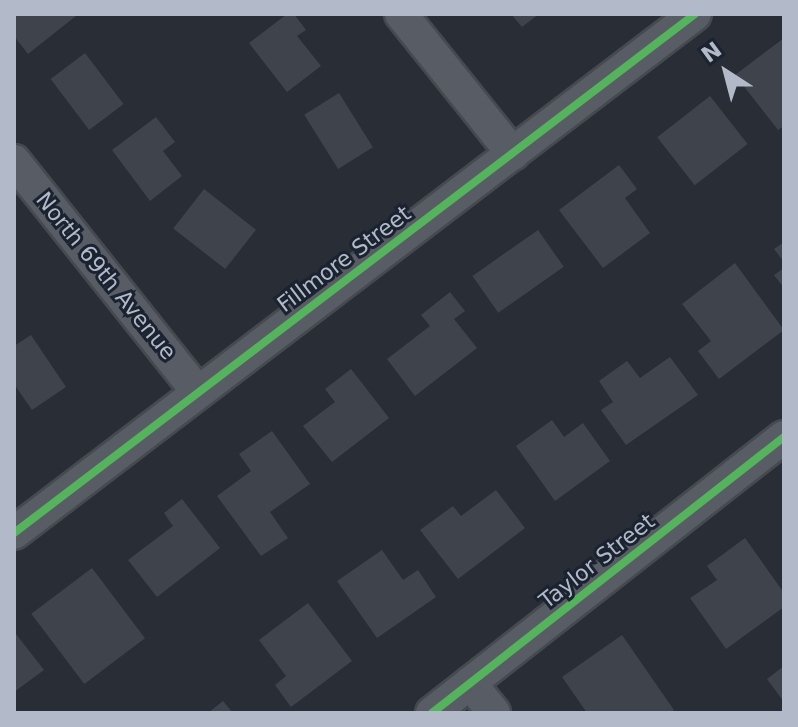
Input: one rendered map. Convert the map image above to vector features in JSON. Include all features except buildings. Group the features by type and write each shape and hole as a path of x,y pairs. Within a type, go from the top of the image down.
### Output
{"street":[{"path":"401,14 513,154"},
{"name":"Fillmore Street","path":"14,533 695,14"},
{"name":"North 69th Avenue","path":"14,161 198,392"},
{"name":"Taylor Street","path":"432,713 783,438"},
{"path":"470,683 494,713"}],"cycle path":[{"path":"14,533 695,14"},
{"path":"432,713 784,437"}]}
